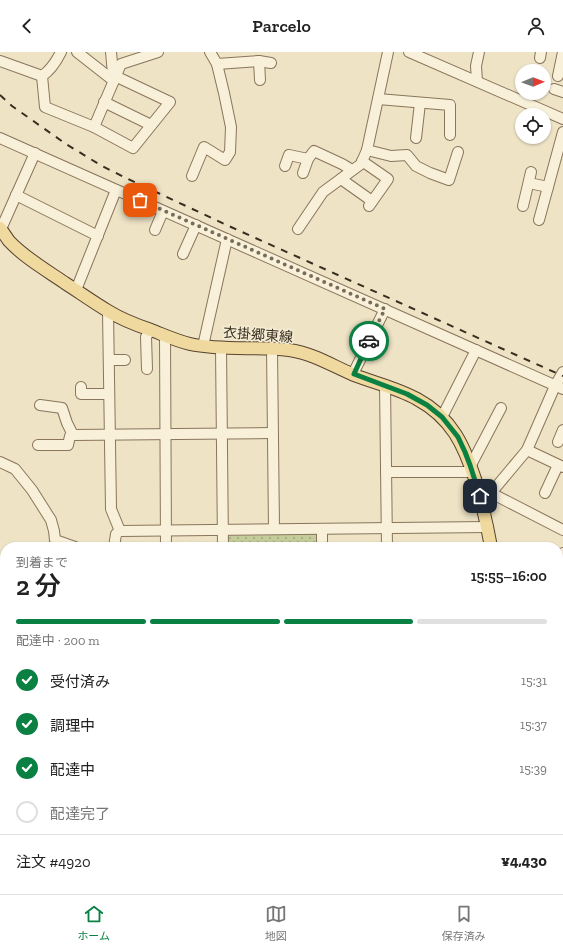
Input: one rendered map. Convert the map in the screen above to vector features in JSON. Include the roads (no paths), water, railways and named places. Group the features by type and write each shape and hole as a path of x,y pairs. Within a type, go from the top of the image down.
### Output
{"main road":[{"name":"衣掛郷東線","path":"0,228 8,240 31,260 108,311 127,321 165,336 203,346 221,348 272,348 290,350 309,355 417,399 442,417 458,437 485,495 490,542"}],"street":[{"path":"42,76 55,64 61,52"},
{"path":"42,76 45,107 94,127 133,148 170,102 114,78 77,52"},
{"path":"111,52 114,78"},
{"path":"94,127 121,64 157,52"},
{"path":"192,176 204,148 225,160 230,152 231,127 217,64 210,52"},
{"path":"298,230 323,192 361,164 367,150 388,52"},
{"path":"409,52 563,119"},
{"path":"476,81 476,66 479,52"},
{"path":"558,76 563,52"},
{"path":"0,61 42,76"},
{"path":"217,64 259,61 271,63"},
{"path":"259,61 260,80"},
{"path":"378,99 450,105 450,135"},
{"path":"104,102 151,125"},
{"path":"416,138 420,103"},
{"path":"539,220 563,132"},
{"path":"0,138 559,388"},
{"path":"367,150 391,156 407,155 416,166 449,180 458,152"},
{"path":"303,173 308,159 314,151 352,170"},
{"path":"0,228 35,154"},
{"path":"285,166 289,155 308,159"},
{"path":"341,179 370,204 388,179 362,161"},
{"path":"523,206 531,172"},
{"path":"529,183 548,187"},
{"path":"76,290 116,190"},
{"path":"16,195 98,236"},
{"path":"155,230 163,211"},
{"path":"183,254 196,225"},
{"path":"203,346 227,239"},
{"path":"354,374 385,309"},
{"path":"108,311 111,509 120,531"},
{"path":"147,369 146,337 150,330"},
{"path":"165,336 166,542"},
{"path":"221,348 223,542"},
{"path":"272,348 274,529"},
{"path":"442,417 476,350"},
{"path":"109,360 124,360"},
{"path":"563,372 559,388 527,450 485,495 563,530"},
{"path":"385,385 387,542"},
{"path":"81,387 81,394 110,394"},
{"path":"40,405 62,408 73,435"},
{"path":"386,472 472,468 501,408"},
{"path":"558,442 563,430"},
{"path":"38,445 68,445 70,436 73,435 272,433"},
{"path":"527,450 561,466 545,493"},
{"path":"0,462 15,469 32,490 51,520 54,531 52,542"},
{"path":"115,542 116,534 120,531 488,528"},
{"path":"322,529 322,542"}],"railway":[{"path":"0,95 12,106 66,144 102,166 126,178 231,227 563,376"}]}
